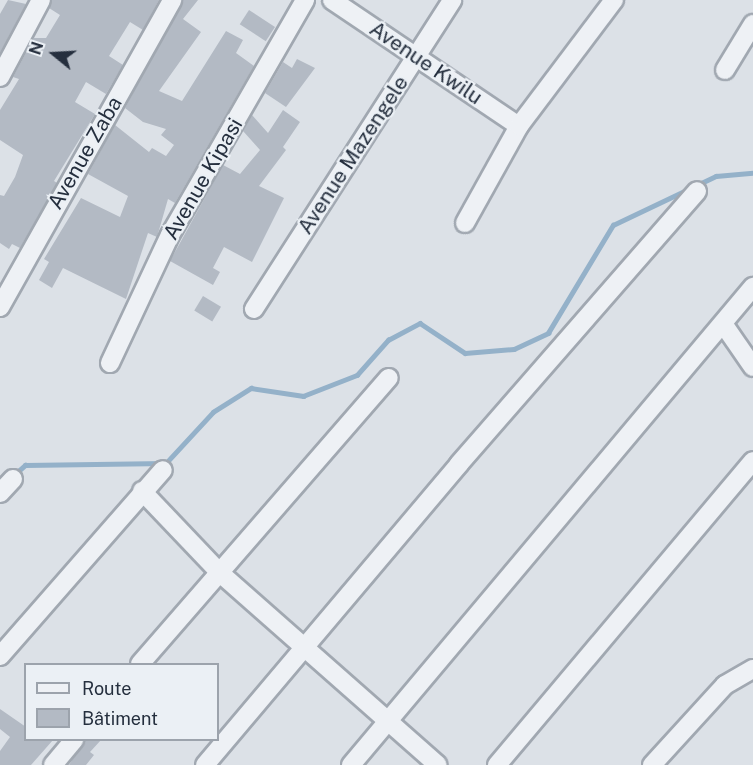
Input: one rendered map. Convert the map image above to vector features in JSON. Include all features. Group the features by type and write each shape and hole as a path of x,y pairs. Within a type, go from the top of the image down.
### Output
{"street":[{"path":"0,77 41,0"},
{"name":"Avenue Zaba","path":"0,307 172,0"},
{"name":"Avenue Kipasi","path":"110,363 170,235 305,0"},
{"name":"Avenue Kwilu","path":"333,0 418,55 519,126"},
{"name":"Avenue Mazengele","path":"254,309 452,0"},
{"path":"465,223 519,126 614,0"},
{"path":"725,70 753,24"},
{"path":"205,765 459,464 697,191"},
{"path":"351,765 634,426 724,325 753,287"},
{"path":"724,325 753,367"},
{"path":"141,663 390,378"},
{"path":"497,765 753,461"},
{"path":"0,656 142,491 163,470"},
{"path":"0,493 13,479"},
{"path":"142,491 220,573 438,765"},
{"path":"652,765 725,686 753,669"},
{"path":"53,765 73,741"}],"building":[{"path":"8,0 26,4 0,53 0,14"},
{"path":"52,0 159,0 143,30 130,22 109,56 123,65 106,94 86,82 75,102 95,114 54,181 57,183 20,248 12,244 9,249 0,243 0,195 4,196 15,177 23,155 0,140 0,110 19,79 13,77 34,38 46,38 60,15 49,8"},
{"path":"183,0 198,0 183,19 201,32 159,91 182,101 226,31 243,40 236,53 254,66 175,203 168,199 157,237 148,233 126,299 63,268 52,288 39,280 49,262 44,259 81,198 120,217 128,196 88,174 115,125 149,152 152,148 166,156 174,145 161,135 166,129 143,122 125,108"},
{"path":"249,10 275,27 266,41 240,24"},
{"path":"297,59 315,68 286,107 265,93 283,62 292,68"},
{"path":"283,110 300,122 283,147 286,150 259,186 284,198 252,262 224,247 213,268 220,272 213,285 170,261 223,165 240,174 260,150 243,131 252,115 268,133"},
{"path":"203,296 221,307 212,321 194,311"},
{"path":"0,709 24,726 24,741 52,741 31,765 0,765 0,751 10,737 0,729"},
{"path":"84,741 100,741 90,752 94,755 86,765 69,765"}],"waterway":[{"path":"14,475 25,465 166,463 213,412 251,388 303,396 357,375 388,340 420,323 465,353 514,349 548,333 613,225 716,176 753,173"}]}
